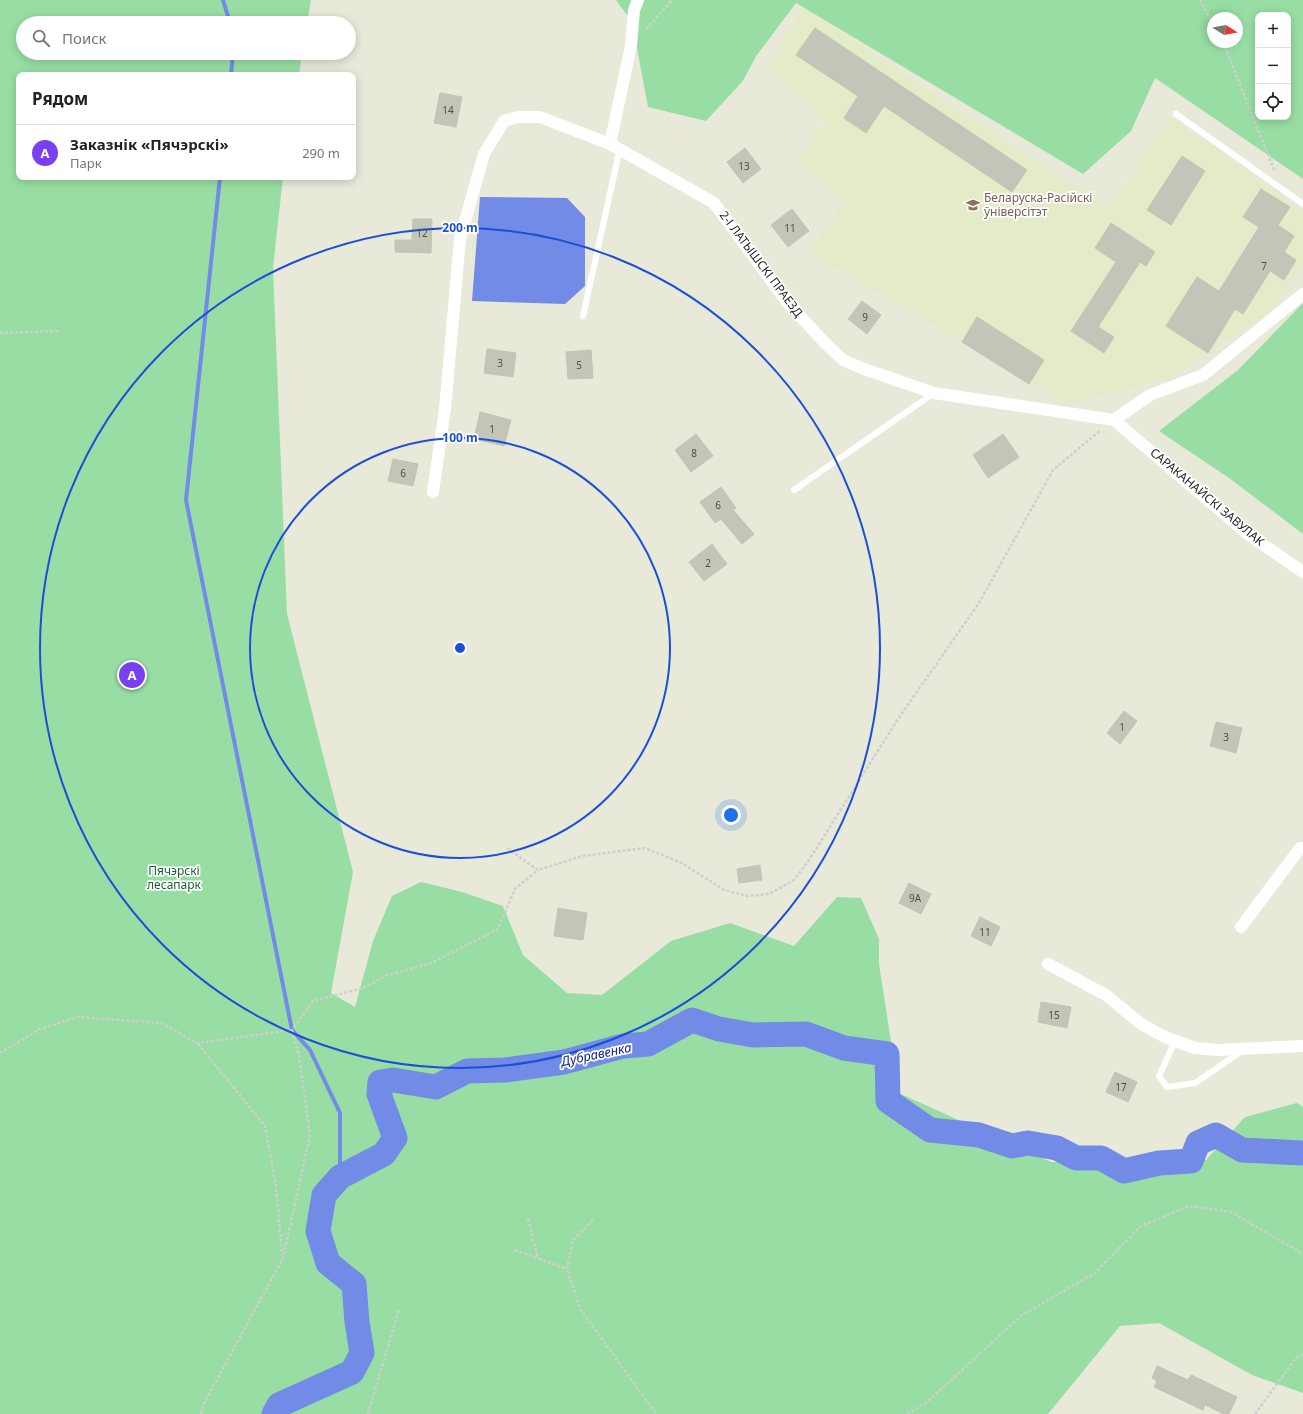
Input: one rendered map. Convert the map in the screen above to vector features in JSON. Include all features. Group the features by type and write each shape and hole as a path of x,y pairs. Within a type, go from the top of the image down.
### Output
{"street":[{"path":"615,146 631,46 634,10 638,0"},
{"name":"2-І ЛАТЫШСКІ ПРАЕЗД","path":"433,492 445,409 460,239 484,154 504,121 518,117 540,117 615,146 714,203 787,302 843,360 864,369 934,393 1114,420"},
{"path":"1114,420 1150,394 1204,376 1303,294"},
{"name":"САРАКАНАЙСКІ ЗАВУЛАК","path":"1114,420 1249,535 1303,572"},
{"path":"1241,927 1300,848 1303,848"},
{"path":"1048,964 1106,995 1141,1024 1175,1041 1195,1048 1217,1050 1303,1046"}],"lane":[{"path":"1176,114 1303,204"},
{"path":"583,316 615,146"},
{"path":"794,490 934,393"},
{"path":"1175,1041 1159,1076 1167,1086 1195,1083 1245,1048"}],"path":[{"path":"631,46 672,0"},
{"path":"1200,0 1207,13"},
{"path":"1225,48 1281,188"},
{"path":"0,333 58,331"},
{"path":"198,1043 292,1030 313,1001 363,988 388,975 431,963 498,929 515,890 538,870 582,856 645,848 682,863 724,890 747,896 769,894 794,880 807,863 898,720 979,602 1053,470 1114,420"},
{"path":"507,848 538,870"},
{"path":"0,1053 40,1029 78,1017 162,1023 198,1043 265,1126 276,1185 283,1258"},
{"path":"201,1414 202,1405 283,1258 310,1136 299,1055 292,1030"},
{"path":"907,1414 926,1403 1022,1315 1095,1274 1141,1226 1189,1206 1231,1212 1303,1254"},
{"path":"528,1219 538,1258"},
{"path":"593,1220 573,1240 567,1269 581,1310 656,1414"},
{"path":"515,1250 567,1269"},
{"path":"368,1414 399,1308"},
{"path":"1254,1414 1296,1358 1303,1354"}],"shaded area":[{"name":"Беларуска-Расійскі ўніверсітэт","path":"803,7 1109,208 1170,117 1303,211 1303,263 1272,310 1173,378 1069,404 809,252 843,202 797,160 826,122 769,69"}],"green space":[{"name":"Пячэрскі лесапарк","path":"0,0 311,0 308,16 16,16 16,60 301,60 299,72 16,72 16,180 283,180 273,268 287,614 353,872 331,993 355,1007 373,941 392,896 421,882 462,892 503,906 523,955 567,993 602,995 671,941 730,923 794,946 837,897 861,898 879,939 879,964 899,1093 1051,1162 1206,1160 1245,1117 1297,1103 1303,1107 1303,1393 1252,1375 1159,1323 1120,1326 1048,1414 0,1414"},
{"path":"616,0 1303,0 1303,179 1155,78 1131,131 1083,174 796,3 757,55 742,82 706,121 648,107 632,22"},
{"path":"1303,303 1303,534 1229,478 1159,431 1238,370"}],"water":[{"path":"480,197 567,198 585,217 585,286 565,304 472,301"}],"building":[{"path":"815,28 1027,170 1012,192 884,106 866,133 844,118 858,96 796,55"},
{"path":"440,93 462,97 456,127 434,123"},
{"path":"745,148 761,169 743,183 727,162"},
{"path":"1182,156 1205,171 1171,225 1147,210"},
{"path":"1261,189 1290,207 1278,225 1294,236 1284,252 1296,260 1284,280 1270,271 1243,314 1235,309 1208,353 1166,326 1197,277 1219,291 1259,227 1243,217"},
{"path":"792,209 809,231 788,247 771,225"},
{"path":"413,219 432,219 431,253 395,252 395,240 412,240"},
{"path":"1111,223 1155,252 1146,266 1140,262 1098,327 1114,337 1104,353 1071,331 1116,262 1095,248"},
{"path":"862,301 881,315 867,334 848,319"},
{"path":"977,317 1044,360 1029,384 962,342"},
{"path":"487,349 516,353 513,377 484,373"},
{"path":"591,350 593,378 568,379 566,352"},
{"path":"480,412 511,420 504,446 474,439"},
{"path":"696,434 713,456 691,472 675,450"},
{"path":"1003,434 1019,457 988,478 973,455"},
{"path":"393,459 418,464 413,486 388,481"},
{"path":"721,487 736,508 733,510 754,534 742,544 721,519 715,523 700,502"},
{"path":"712,544 727,564 704,581 689,562"},
{"path":"1124,711 1137,721 1120,744 1107,733"},
{"path":"1216,722 1242,728 1236,753 1210,746"},
{"path":"760,865 762,880 739,883 737,869"},
{"path":"909,883 931,894 921,914 899,903"},
{"path":"558,908 587,913 583,940 554,936"},
{"path":"980,917 1000,927 991,946 971,936"},
{"path":"1041,1002 1071,1007 1067,1028 1038,1022"},
{"path":"1115,1072 1137,1082 1128,1102 1106,1092"},
{"path":"1157,1366 1188,1380 1191,1375 1237,1397 1229,1414 1224,1414 1205,1405 1203,1410 1154,1387 1157,1381 1152,1378"}],"waterway":[{"path":"223,0 228,16"},
{"path":"231,72 232,60"},
{"path":"220,180 186,500 292,1030 310,1050 340,1113 340,1177"},
{"name":"Дубравенка","path":"274,1414 279,1405 352,1372 362,1353 357,1322 354,1284 328,1263 318,1231 324,1195 340,1177 384,1154 395,1138 379,1094 380,1082 393,1080 436,1087 467,1071 505,1070 564,1062 623,1046 648,1044 692,1020 719,1029 753,1035 806,1034 844,1048 887,1054 888,1101 930,1130 979,1135 1012,1146 1028,1143 1057,1148 1076,1158 1101,1158 1124,1171 1159,1163 1191,1161 1198,1143 1216,1135 1242,1150 1303,1153"}],"place":[{"name":"Беларуска-Расійскі ўніверсітэт","path":"973,205"},
{"name":"Заказнік «Пячэрскі»","path":"132,675"}]}
